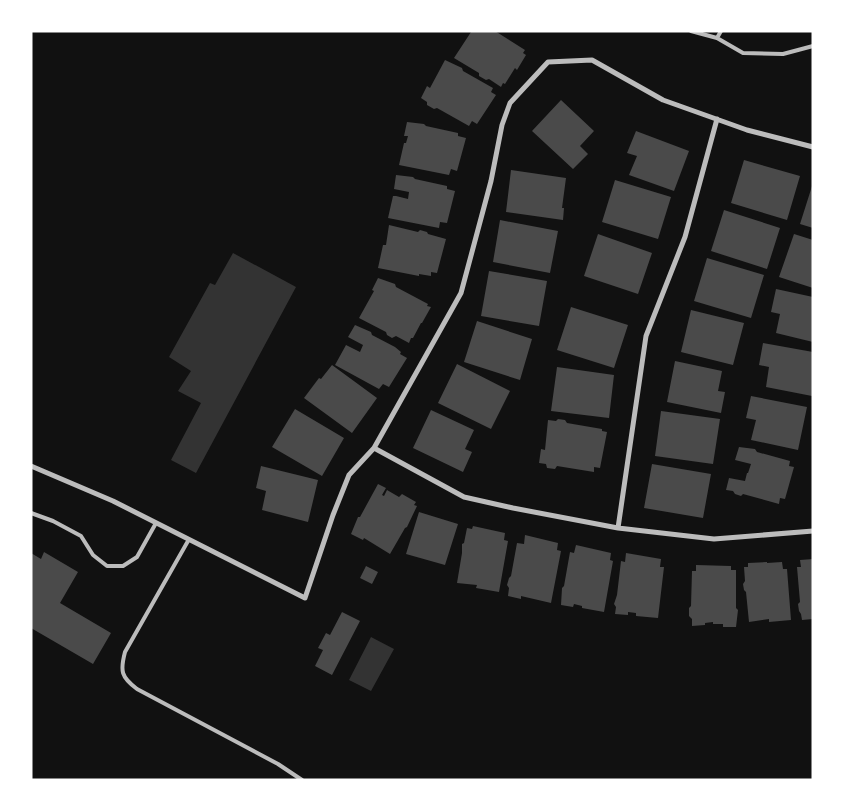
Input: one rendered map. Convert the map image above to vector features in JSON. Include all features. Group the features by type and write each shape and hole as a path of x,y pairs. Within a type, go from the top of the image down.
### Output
{"street":[{"path":"31,466 113,501 188,541 304,598 349,475 374,448 461,293 491,182 502,125 510,103 548,62 592,60 663,100 747,130 813,147"},
{"path":"618,528 646,336 685,237 717,119"},
{"path":"374,448 464,496 513,508 618,528 714,539 813,530"}],"lane":[{"path":"691,31 717,38 743,53 783,54 813,46"},
{"path":"717,38 721,31"},
{"path":"31,513 53,520 81,536 93,555 107,566 123,566 137,557 156,523"},
{"path":"188,541 125,652 122,673 127,682 137,689 278,764 302,780"}],"shaded area":[{"path":"233,253 296,287 196,473 171,460 201,403 178,391 191,371 169,357 210,283 215,285"},
{"path":"371,637 394,649 371,691 349,680"}],"building":[{"path":"469,31 495,31 525,50 523,53 526,55 517,70 515,68 501,87 489,79 486,80 479,76 479,73 454,58 471,32"},
{"path":"445,60 462,68 463,71 493,88 491,92 496,95 477,124 472,121 469,126 437,108 434,109 427,105 427,102 421,98 427,86 430,88"},
{"path":"561,100 594,131 580,146 588,154 573,169 532,131"},
{"path":"407,122 424,124 458,133 458,136 466,138 457,171 451,169 449,175 399,165 404,143 406,143 408,136 404,136"},
{"path":"636,131 689,151 674,191 629,175 637,156 627,153"},
{"path":"744,160 800,176 787,220 731,203"},
{"path":"511,170 566,178 562,208 564,208 563,220 506,212"},
{"path":"396,175 413,177 447,186 447,189 455,191 447,223 440,222 439,228 388,218 393,196 408,199 409,192 394,189"},
{"path":"615,180 671,197 658,239 602,222"},
{"path":"813,183 813,228 800,224"},
{"path":"724,210 780,228 767,269 711,251"},
{"path":"500,220 558,231 550,273 493,262"},
{"path":"389,225 418,232 420,230 446,239 437,273 431,272 431,276 419,274 419,276 378,268 383,245 386,245"},
{"path":"598,234 652,253 638,294 584,276"},
{"path":"794,234 813,240 813,288 779,277"},
{"path":"707,258 764,275 751,318 694,301"},
{"path":"489,271 547,281 539,326 481,316"},
{"path":"378,278 395,284 396,287 431,307 409,343 396,336 392,338 386,332 359,318 374,291 372,290"},
{"path":"776,289 813,297 813,342 776,333 780,314 771,312"},
{"path":"571,307 628,325 614,368 557,350"},
{"path":"691,310 744,323 733,365 681,352"},
{"path":"477,321 532,339 520,380 464,362"},
{"path":"355,325 371,332 372,335 395,347 401,352 400,354 407,358 389,387 383,384 379,389 335,365 346,345 360,352 363,345 348,337"},
{"path":"763,343 813,352 812,396 766,387 769,367 759,365"},
{"path":"675,361 722,371 718,391 725,392 721,413 667,402"},
{"path":"457,364 510,391 491,429 438,403"},
{"path":"332,365 377,398 352,433 304,398 319,378 321,379"},
{"path":"557,367 614,375 609,418 551,411"},
{"path":"751,396 807,407 798,450 751,440 756,420 746,418"},
{"path":"295,409 344,438 322,476 272,447"},
{"path":"431,410 474,430 465,449 472,452 463,472 413,448"},
{"path":"661,411 720,419 713,464 655,456"},
{"path":"558,419 565,420 567,423 602,429 602,431 607,432 600,468 594,467 594,472 557,466 555,469 547,468 546,464 539,463 541,449 545,450 548,420 556,421"},
{"path":"739,447 755,449 757,452 790,461 789,466 794,467 785,499 780,498 779,504 743,494 741,496 733,491 726,490 729,478 745,481 751,464 735,460"},
{"path":"652,464 711,474 703,518 644,508"},
{"path":"261,466 318,480 308,522 262,510 266,491 256,488"},
{"path":"378,484 386,488 382,495 384,496 387,490 399,497 402,494 416,502 414,505 417,506 407,527 390,554 364,538 363,540 351,534 358,517 360,517"},
{"path":"419,512 458,524 445,565 406,554"},
{"path":"473,526 505,533 504,540 508,541 499,592 476,588 477,585 457,583 462,544 464,543 467,528 472,529"},
{"path":"525,535 558,543 557,550 561,551 551,603 521,596 521,599 508,596 509,588 507,585 511,576 517,543 524,544"},
{"path":"576,545 611,553 610,560 613,561 604,612 582,608 582,606 574,604 573,607 561,605 562,588 564,586 570,552 574,553"},
{"path":"44,552 78,572 60,603 111,633 93,664 31,628 31,553 41,559"},
{"path":"626,553 661,559 660,567 664,567 658,618 636,616 636,613 628,612 628,615 615,614 616,607 614,604 617,595 621,561 625,562"},
{"path":"813,559 813,619 802,620 798,604 800,602 797,567 801,567 800,560"},
{"path":"782,562 783,569 787,569 791,620 769,622 769,619 749,622 746,592 743,584 745,581 744,567 748,567 748,563"},
{"path":"696,565 731,566 731,570 736,570 736,608 738,610 736,627 723,627 723,624 713,624 713,622 692,626 689,608 691,606 692,571 696,571"},
{"path":"366,566 378,572 372,584 360,578"},
{"path":"342,612 360,621 332,675 315,666 323,650 318,648 326,633 330,635"}]}
